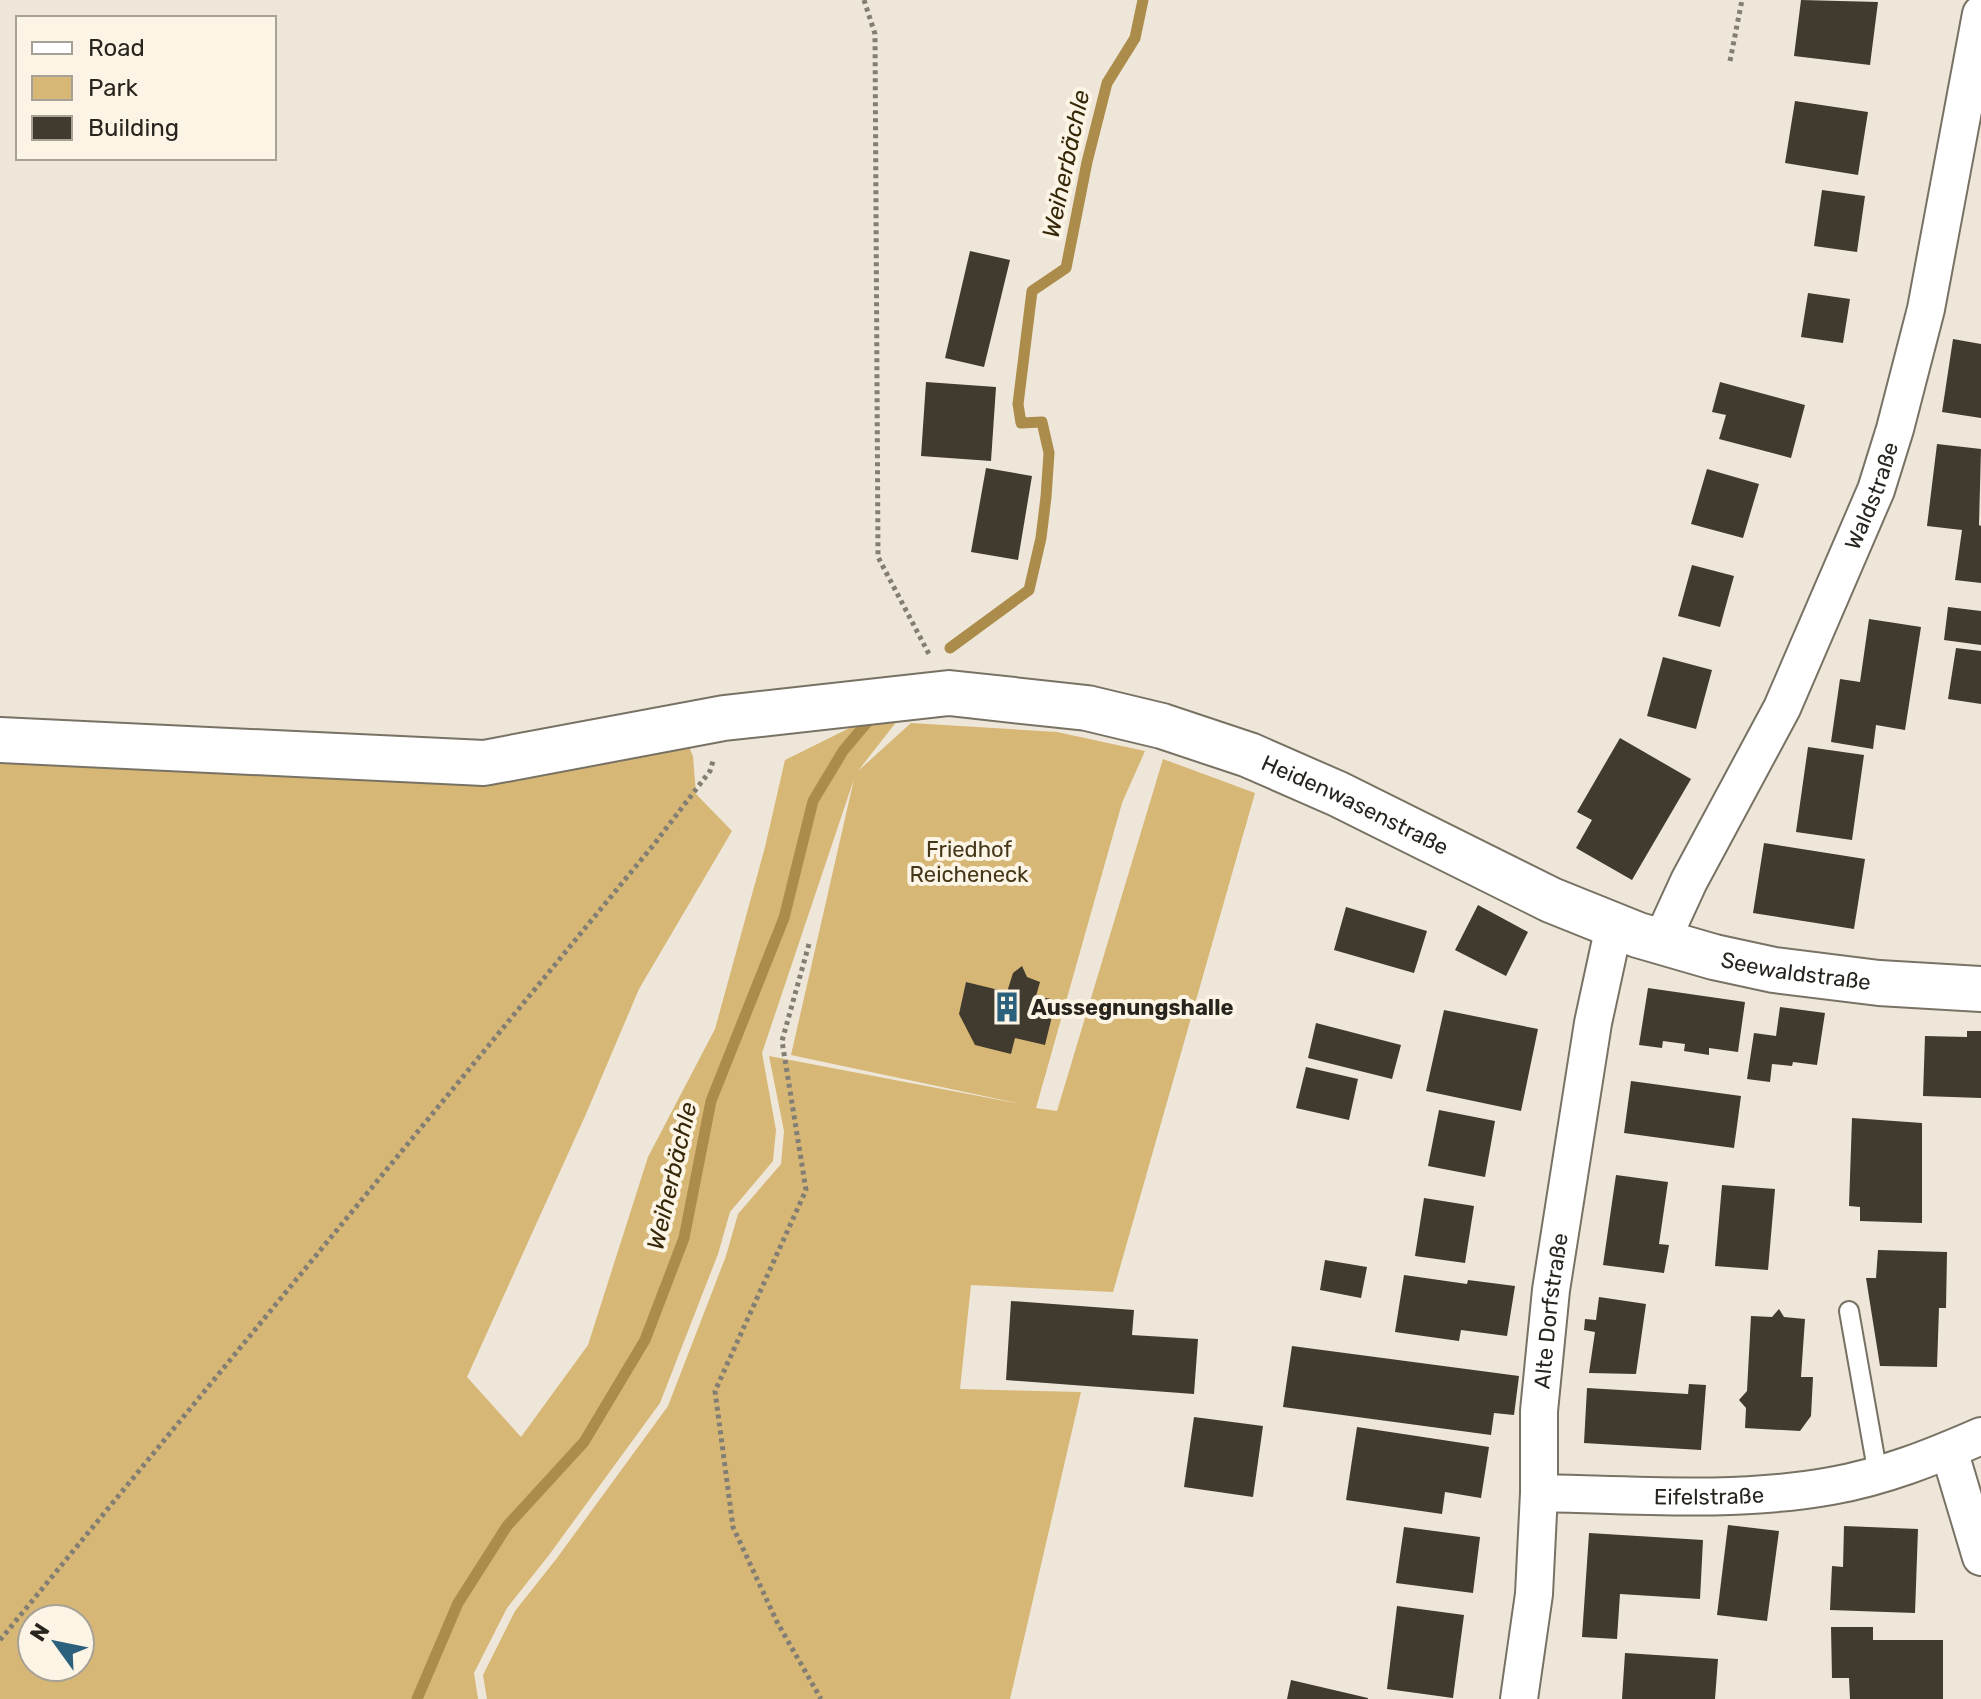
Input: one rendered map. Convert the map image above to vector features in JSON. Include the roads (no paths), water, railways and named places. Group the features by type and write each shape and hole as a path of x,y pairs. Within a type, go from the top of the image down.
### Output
{"street":[{"name":"Waldstraße","path":"1661,942 1689,881 1782,708 1876,490 1926,309 1981,14"},
{"name":"Heidenwasenstraße","path":"0,740 484,763 724,718 949,693 1087,708 1162,726 1264,761 1338,794 1551,900 1614,926"},
{"name":"Seewaldstraße","path":"1614,926 1753,966 1834,979 1981,989"},
{"name":"Alte Dorfstraße","path":"1519,1699 1534,1594 1539,1411 1552,1276 1593,1023 1614,926"},
{"name":"Eifelstraße","path":"1539,1493 1730,1494 1830,1486 1878,1475 1965,1443"},
{"path":"1965,1443 1981,1557"}],"lane":[{"path":"1849,1311 1878,1475"}],"waterway":[{"name":"Weiherbächle","path":"950,648 1029,590 1041,538 1049,453 1042,422 1021,423 1018,404 1032,291 1066,268 1087,162 1107,83 1135,38 1143,0"},
{"name":"Weiherbächle","path":"417,1699 458,1603 507,1526 584,1442 645,1340 684,1238 711,1101 784,918 813,801 843,751 870,719"}],"place":[{"name":"Aussegnungshalle","path":"1007,1007"}],"park label":[{"name":"Friedhof Reicheneck","path":"969,862"}]}
